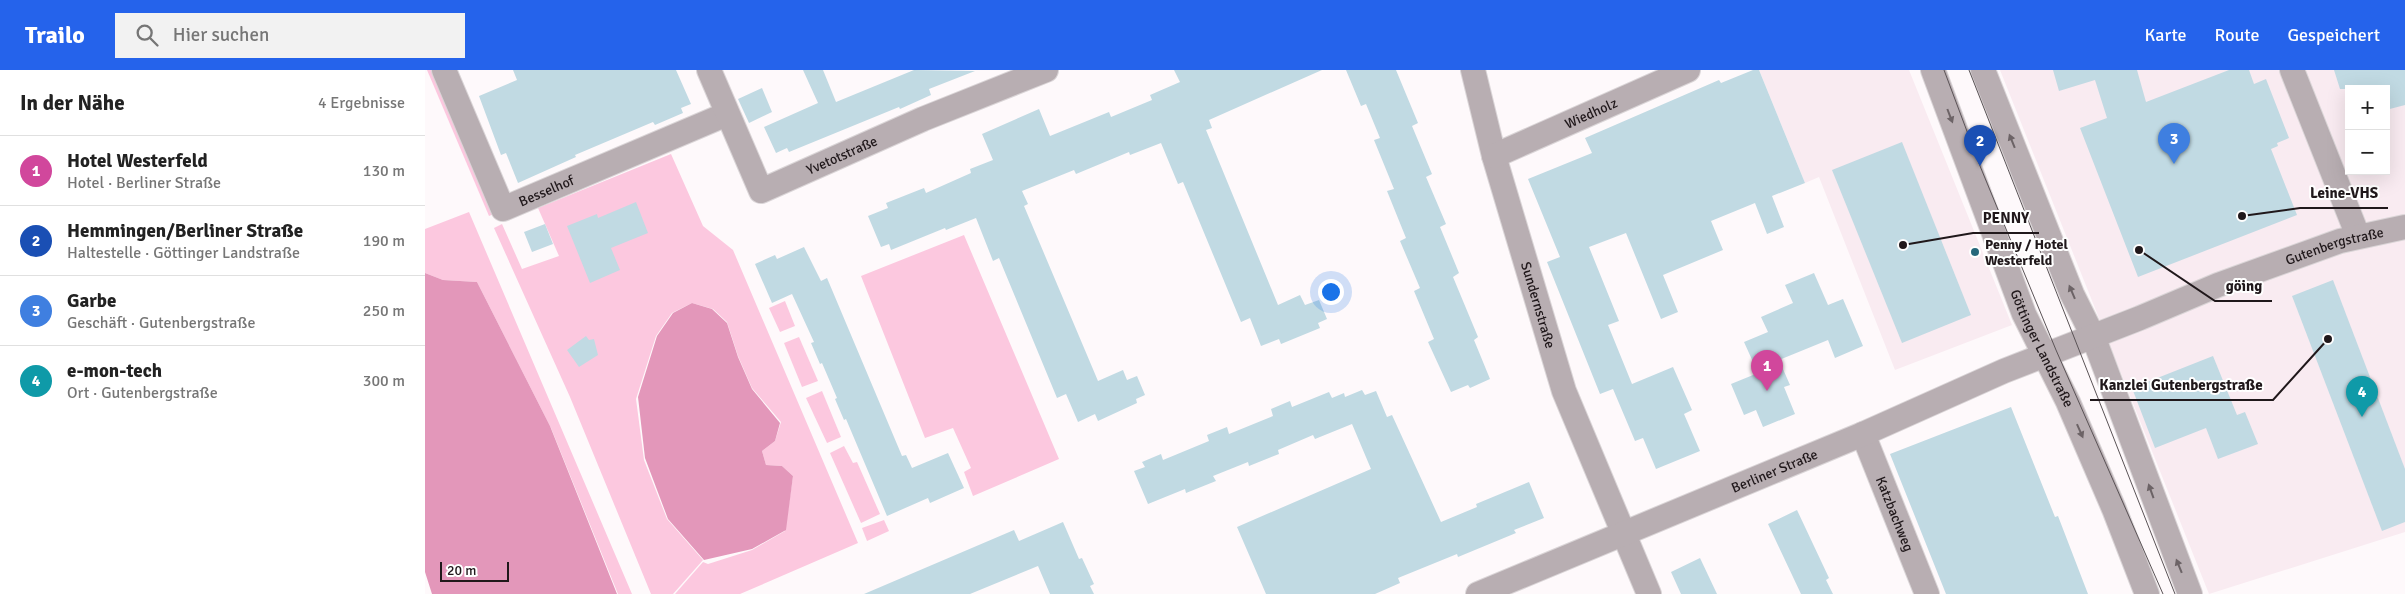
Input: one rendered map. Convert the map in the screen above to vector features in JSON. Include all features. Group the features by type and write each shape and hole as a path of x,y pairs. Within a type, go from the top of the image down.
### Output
{"street":[{"name":"Besselhof","path":"444,70 503,208 727,114"},
{"name":"Yvetotstraße","path":"709,70 761,191 923,119 1046,70"},
{"name":"Sundernstraße","path":"1473,70 1494,156 1564,391 1649,594"},
{"name":"Wiedholz","path":"1494,156 1688,70"},
{"name":"Göttinger Landstraße","path":"1933,70 2019,300 2068,402 2114,509 2147,594"},
{"path":"1983,70 2073,294 2093,336 2190,594"},
{"path":"2292,70 2358,236"},
{"name":"Gutenbergstraße","path":"2070,345 2263,267 2358,236 2405,227"},
{"name":"Berliner Straße","path":"1478,594 1863,434 2070,345"},
{"name":"Katzbachweg","path":"1863,434 1927,594"}],"shaded area":[{"path":"427,70 434,70 496,213 489,216"},
{"path":"1759,70 1909,70 2012,325 1895,370 1819,177 1805,183"},
{"path":"2000,70 2405,70 2405,532 2209,594"},
{"path":"671,154 703,226 733,250 858,543 740,594 675,594 703,562 708,564 752,550 785,531 793,476 782,466 766,465 762,451 775,441 781,422 752,388 738,356 727,322 713,309 692,303 672,313 656,336 636,399 644,460 667,519 703,560 673,594 651,594 570,397 494,228 502,224 522,269 559,256 538,208"},
{"path":"469,212 632,594 618,594 551,428 477,282 443,280 425,273 425,229"},
{"path":"964,235 1059,459 973,496 964,472 971,468 953,428 925,438 861,276"},
{"path":"425,273 443,280 477,282 550,426 617,594 432,594 425,572"},
{"path":"785,301 795,326 780,332 769,308"},
{"path":"692,303 712,309 727,323 738,357 752,389 780,423 775,441 762,451 766,465 782,466 793,476 786,530 752,549 704,560 668,519 645,458 638,397 657,336 673,313"},
{"path":"799,337 818,381 802,387 784,343"},
{"path":"822,391 841,437 827,443 806,398"},
{"path":"844,446 853,463 857,462 880,514 861,523 830,453"},
{"path":"884,520 889,531 867,541 862,528"}],"building":[{"path":"513,70 676,70 691,104 681,108 683,113 655,125 653,122 575,155 576,157 518,183 506,153 501,155 479,96 517,80"},
{"path":"803,70 823,70 836,102 914,70 975,71 929,89 931,95 900,109 899,107 789,152 787,148 776,153 764,127 818,103"},
{"path":"1174,70 1322,70 1209,120 1212,128 1206,130 1278,305 1300,295 1305,305 1319,300 1327,319 1318,323 1320,328 1281,344 1279,339 1261,346 1250,318 1241,322 1183,182 1178,184 1161,143 1130,155 1129,152 1076,174 1074,170 1022,191 1028,204 1024,206 1098,381 1123,370 1127,380 1137,376 1145,395 1136,399 1137,403 1098,421 1095,414 1078,422 1066,394 1057,398 999,258 993,261 976,218 946,230 945,228 891,250 889,244 881,247 868,216 888,208 886,203 924,188 926,193 971,173 970,169 993,160 982,134 1039,109 1050,136 1109,112 1111,117 1152,100 1150,95 1180,82"},
{"path":"1346,70 1396,70 1418,123 1412,126 1432,174 1426,177 1446,224 1440,227 1459,273 1453,277 1478,337 1474,340 1490,379 1470,388 1468,385 1451,392 1428,342 1434,339 1414,291 1420,288 1400,241 1406,238 1387,191 1394,189 1374,140 1380,138 1366,104 1361,106"},
{"path":"1753,70 1759,70 1805,183 1772,196 1784,227 1767,234 1755,203 1711,221 1723,250 1663,275 1678,312 1661,319 1626,233 1589,247 1619,321 1608,325 1632,384 1673,367 1692,410 1684,414 1700,451 1656,469 1643,438 1635,441 1613,389 1600,394 1547,262 1560,257 1528,179 1592,153 1585,138 1719,80 1721,83"},
{"path":"2053,70 2137,70 2146,102 2229,70 2249,70 2254,84 2266,79 2289,138 2277,143 2278,146 2271,149 2297,215 2138,277 2080,128 2107,118 2095,80 2059,91"},
{"path":"2334,70 2405,70 2405,105 2390,109 2390,85 2345,85 2345,89 2340,89"},
{"path":"762,88 772,112 749,123 738,99"},
{"path":"1902,142 1971,315 1902,343 1832,170"},
{"path":"636,202 648,233 611,248 620,270 590,283 567,226 597,214 598,218"},
{"path":"545,224 553,244 532,252 524,232"},
{"path":"804,247 821,281 827,278 902,456 906,455 912,468 948,453 964,488 930,503 928,498 887,516 846,419 844,420 835,399 837,398 822,363 820,364 811,343 814,342 792,294 772,303 755,264 775,255 777,259"},
{"path":"1814,273 1828,305 1843,299 1863,346 1835,358 1828,340 1779,360 1790,385 1784,387 1795,414 1763,427 1756,410 1744,415 1731,384 1758,373 1744,342 1768,332 1761,317 1793,303 1785,285"},
{"path":"2333,280 2405,469 2405,522 2382,531 2292,296"},
{"path":"586,336 589,340 594,339 598,355 579,367 567,350"},
{"path":"2213,356 2237,415 2245,412 2258,444 2218,459 2206,428 2155,448 2132,388"},
{"path":"1362,390 1365,395 1376,391 1387,417 1392,415 1441,522 1477,507 1476,504 1529,482 1544,518 1514,530 1516,533 1458,557 1457,554 1398,578 1400,583 1375,594 1266,594 1237,527 1371,469 1352,424 1315,439 1313,435 1278,450 1279,454 1249,466 1248,462 1213,476 1216,481 1186,493 1185,489 1148,504 1134,471 1145,467 1142,462 1161,454 1163,460 1209,441 1207,435 1227,427 1229,434 1273,416 1271,409 1290,401 1292,407 1329,392 1332,398 1344,393 1345,397"},
{"path":"2011,407 2055,517 2058,516 2088,594 1946,594 1890,454"},
{"path":"1797,510 1829,578 1826,580 1833,594 1801,594 1768,524"},
{"path":"1063,522 1079,559 1082,558 1094,584 1090,586 1094,594 1050,594 1038,566 970,594 864,594 1014,530 1019,541"},
{"path":"1700,558 1717,594 1681,594 1671,572"}],"tram line":[{"path":"1944,70 1980,166 2056,350 2163,594"},
{"path":"1969,70 2175,594"}],"place":[{"name":"Garbe","path":"2174,164"},
{"name":"Hemmingen/Berliner Straße","path":"1980,166"},
{"name":"Leine-VHS","path":"2242,216"},
{"name":"PENNY","path":"1903,245"},
{"name":"göing","path":"2139,250"},
{"name":"Penny / Hotel Westerfeld","path":"1975,252"},
{"name":"Kanzlei Gutenbergstraße","path":"2328,339"},
{"name":"Hotel Westerfeld","path":"1767,391"},
{"name":"e-mon-tech","path":"2362,417"}]}
